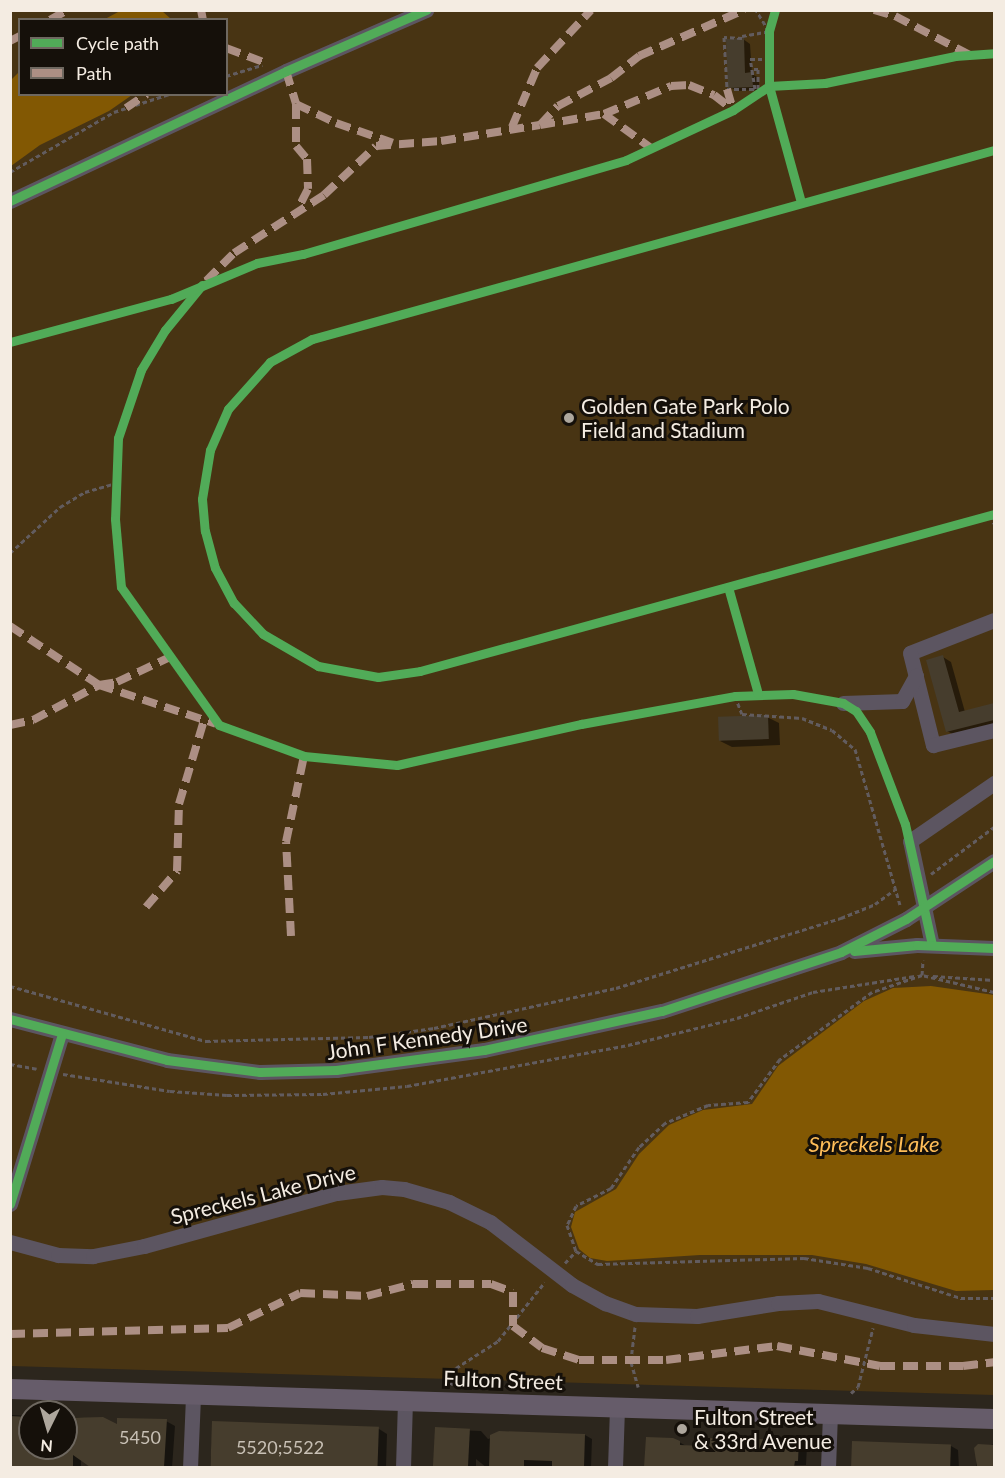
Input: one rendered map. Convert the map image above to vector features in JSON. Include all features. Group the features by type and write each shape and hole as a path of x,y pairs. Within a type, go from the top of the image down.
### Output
{"main road":[{"name":"Fulton Street","path":"10,1389 994,1419"}],"street":[{"path":"10,201 305,63 426,10"},
{"path":"994,620 910,653 933,745 994,730"},
{"path":"843,703 902,700 916,676"},
{"path":"932,945 910,841 994,783"},
{"name":"John F Kennedy Drive","path":"10,1019 167,1060 238,1070 280,1073 368,1066 522,1044 595,1028 696,1000 841,952 923,908 994,861"},
{"name":"John F Kennedy Drive","path":"841,952 932,945 994,948"},
{"path":"10,1204 62,1034"},
{"name":"Spreckels Lake Drive","path":"10,1242 58,1255 102,1254 337,1193 382,1187 427,1195 470,1211 507,1233 555,1273 590,1295 636,1314 697,1317 798,1300 839,1305 933,1329 994,1334"},
{"path":"190,1467 193,1395"},
{"path":"403,1467 405,1401"},
{"path":"615,1467 617,1407"},
{"path":"828,1467 830,1414"}],"path":[{"path":"756,10 769,45"},
{"path":"769,45 742,37 724,37 727,89 752,90 769,86 769,45 772,21"},
{"path":"748,100 758,69 750,69 750,59 769,45"},
{"path":"752,90 755,89 754,69"},
{"path":"10,172 114,112 163,96"},
{"path":"116,495 117,472"},
{"path":"10,553 60,507 85,492 116,483"},
{"path":"991,515 994,524"},
{"path":"747,695 731,697 742,714 802,718 832,730 855,749 894,890 901,907"},
{"path":"930,875 994,827"},
{"path":"10,987 206,1041 369,1037 478,1020 626,985 841,918 875,904 894,890"},
{"path":"922,975 923,960"},
{"path":"994,992 922,975 883,987 851,1006 780,1059 748,1102 708,1105 665,1123 639,1147 611,1188 573,1210 567,1231 576,1251 591,1262 606,1264 804,1258 868,1268 960,1298 994,1298"},
{"path":"10,1064 44,1071"},
{"path":"447,1402 456,1368 498,1341 576,1251"},
{"path":"636,1314 631,1362 638,1387"},
{"path":"851,1393 858,1387 876,1314"}],"shaded area":[{"path":"11,11 994,11 994,1395 11,1366"}],"water":[{"path":"120,11 162,11 170,18 107,18"},
{"path":"18,73 18,96 131,96 109,111 40,145 11,166 11,80"},
{"name":"Spreckels Lake","path":"931,986 994,995 994,1290 956,1291 866,1264 812,1255 700,1255 607,1261 590,1258 579,1249 571,1227 575,1212 616,1189 639,1154 669,1125 703,1110 752,1104 778,1066 864,1001 893,988"}],"building":[{"path":"744,38 745,73 752,72 753,87 728,88 726,39"},
{"path":"943,655 959,712 994,703 994,720 946,732 926,660"},
{"path":"768,715 769,739 719,741 718,717"},
{"path":"10,1416 18,1416 18,1460 73,1460 73,1467 10,1467"},
{"path":"103,1417 117,1424 117,1418 167,1419 164,1467 90,1467 78,1459 78,1418"},
{"path":"212,1421 379,1427 377,1468 210,1467"},
{"path":"435,1427 470,1429 468,1468 433,1467"},
{"path":"499,1431 585,1434 584,1467 552,1467 552,1461 524,1460 524,1467 489,1467 490,1435"},
{"path":"646,1437 673,1438 680,1441 680,1445 704,1446 705,1438 799,1440 798,1461 795,1461 794,1467 644,1467"},
{"path":"852,1441 951,1444 950,1468 851,1467"},
{"path":"978,1444 994,1445 994,1467 977,1467 974,1448"}],"marked path":[{"path":"53,18 67,10"},
{"path":"201,10 203,18"},
{"path":"512,127 537,68 591,10"},
{"path":"206,281 234,253 324,195 376,146 441,141 540,125 558,106 611,78 639,56 744,10"},
{"path":"874,10 895,16 970,55"},
{"path":"10,41 18,37"},
{"path":"228,49 266,63"},
{"path":"286,71 296,104 296,146 307,159 308,189 298,209"},
{"path":"540,125 604,114 671,86 689,85 714,95 733,110"},
{"path":"727,89 733,110"},
{"path":"126,108 144,96"},
{"path":"296,104 336,123 393,143"},
{"path":"604,114 651,148"},
{"path":"10,626 99,685 216,724"},
{"path":"10,725 33,720 99,685 117,682 168,658"},
{"path":"146,907 177,871 179,804 204,720"},
{"path":"291,936 286,842 304,756"},
{"path":"10,1334 228,1328 300,1293 367,1296 413,1284 491,1284 513,1292 513,1326 542,1348 579,1360 666,1360 777,1346 880,1366 963,1366 994,1362"}],"cycle path":[{"path":"10,201 286,71 426,10"},
{"path":"775,10 769,31 769,86 801,202"},
{"path":"10,342 171,299 257,263 303,254 626,160 733,110 769,86 825,83 955,56 994,53"},
{"path":"994,150 312,339 270,362 228,409 210,450 202,499 205,531 215,568 234,603 263,634 318,666 378,677 420,671 994,514"},
{"path":"202,285 165,330 141,370 118,438 115,519 121,587 219,725 304,756 397,765 581,724 735,696 793,694 843,703 856,711 870,732 905,824 932,945"},
{"path":"728,587 758,694"},
{"path":"10,1019 167,1060 260,1072 336,1070 484,1050 662,1011 841,952 906,919 994,861"},
{"path":"854,951 917,945 994,948"},
{"path":"10,1204 62,1034"}],"place":[{"name":"Golden Gate Park Polo Field and Stadium","path":"569,418"},
{"name":"Fulton Street & 33rd Avenue","path":"682,1429"}]}
